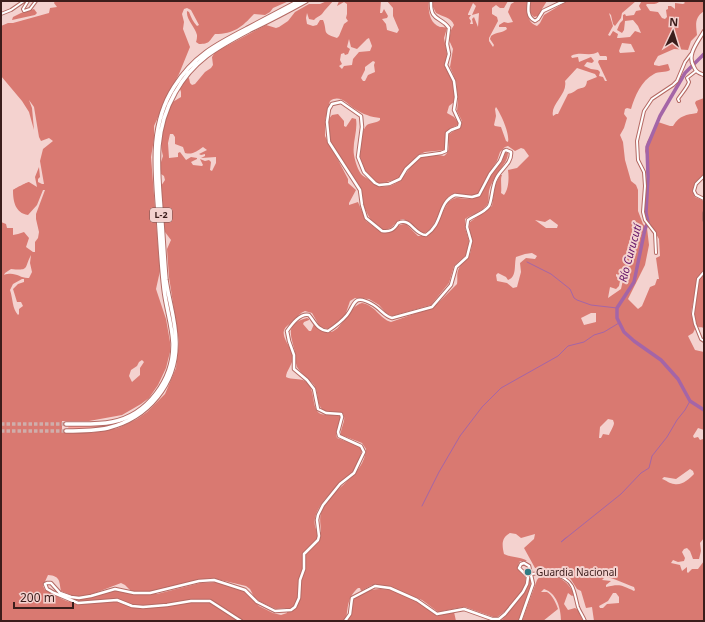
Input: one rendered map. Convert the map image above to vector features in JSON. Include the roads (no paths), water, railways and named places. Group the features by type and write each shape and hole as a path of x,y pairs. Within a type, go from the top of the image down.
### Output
{"highway":[{"name":"L-2","path":"66,424 105,423 130,416 153,398 168,372 172,356 173,339 163,279 155,141 159,122 171,92 188,67 210,49 299,1"},
{"name":"L-2","path":"66,431 90,431 109,427 135,417 149,407 158,397 167,383 173,368 176,352 176,339 165,272 158,157 162,123 174,93 191,69 212,51 306,1"}],"main road":[{"path":"241,621 210,601 191,601 143,607 132,606 117,600 78,603 47,589 45,584 50,583 60,593 79,598 115,589 134,593 150,593 199,581 214,580 245,590 257,602 278,611 294,609 299,598 300,580 304,569 304,554 319,539 317,520 319,513 324,502 340,484 354,473 364,452 361,446 338,436 342,415 326,413 319,410 314,389 307,380 295,371 294,355 287,336 288,329 301,316 306,314 311,317 318,327 328,331 346,316 353,303 358,300 364,300 372,304 386,316 392,318 432,306 451,285 457,265 467,257 471,241 467,227 468,220 480,214 489,205 495,180 508,163 511,156 510,151 504,151 479,195 472,197 455,196 447,201 443,206 437,224 426,235 420,234 410,224 402,222 398,223 393,230 382,231 366,218 360,190 329,142 326,125 330,109 332,104 340,102 361,116 362,127 358,156 364,172 379,186 389,184 400,179 406,169 422,155 446,151 447,133 459,127 460,123 454,110 456,97 454,80 446,65 449,54 447,44 449,28 434,15 431,8 431,1"},
{"path":"529,1 528,13 531,18 535,20 538,19 543,11 564,1"},
{"path":"704,31 691,54 691,59 696,71 704,74"},
{"path":"345,621 350,614 353,597 370,588 378,586 393,589 417,600 437,614 464,609 497,620 505,614 527,584 527,576 519,568 522,563 528,564 533,584 520,621"}],"street":[{"path":"1,14 11,10 24,1"},
{"path":"28,1 23,9 24,11 30,9 36,1"},
{"path":"656,253 655,233 645,220 643,212 645,186 644,172 638,160 637,141 644,111 652,99 673,85 691,54"},
{"path":"679,101 678,99 688,86 689,82 687,78 696,71"},
{"path":"704,176 696,184 694,191 696,195 704,199"},
{"path":"704,213 704,220"},
{"path":"704,272 698,280 693,314 701,339 704,341"},
{"path":"531,574 548,573 569,582 575,593 579,608 585,621"}],"waterway":[{"name":"Río Curucutí","path":"704,54 685,73 660,116 647,147 648,177 646,213 648,222 645,229 634,282 617,308 617,318 624,332 661,360 678,379 690,401 704,410"},
{"path":"527,262 551,274 570,289 574,298 577,300 591,305 617,308"},
{"path":"422,506 439,472 460,436 482,407 501,388 558,356 568,346 584,342 594,335 604,332 619,323"},
{"path":"567,537 561,542 621,494 641,473 649,468 652,456 667,437 690,401"}],"tunnel":[{"path":"1,424 66,424"},
{"path":"1,431 66,431"}],"place":[{"name":"Guardia Nacional","path":"528,572"}]}
